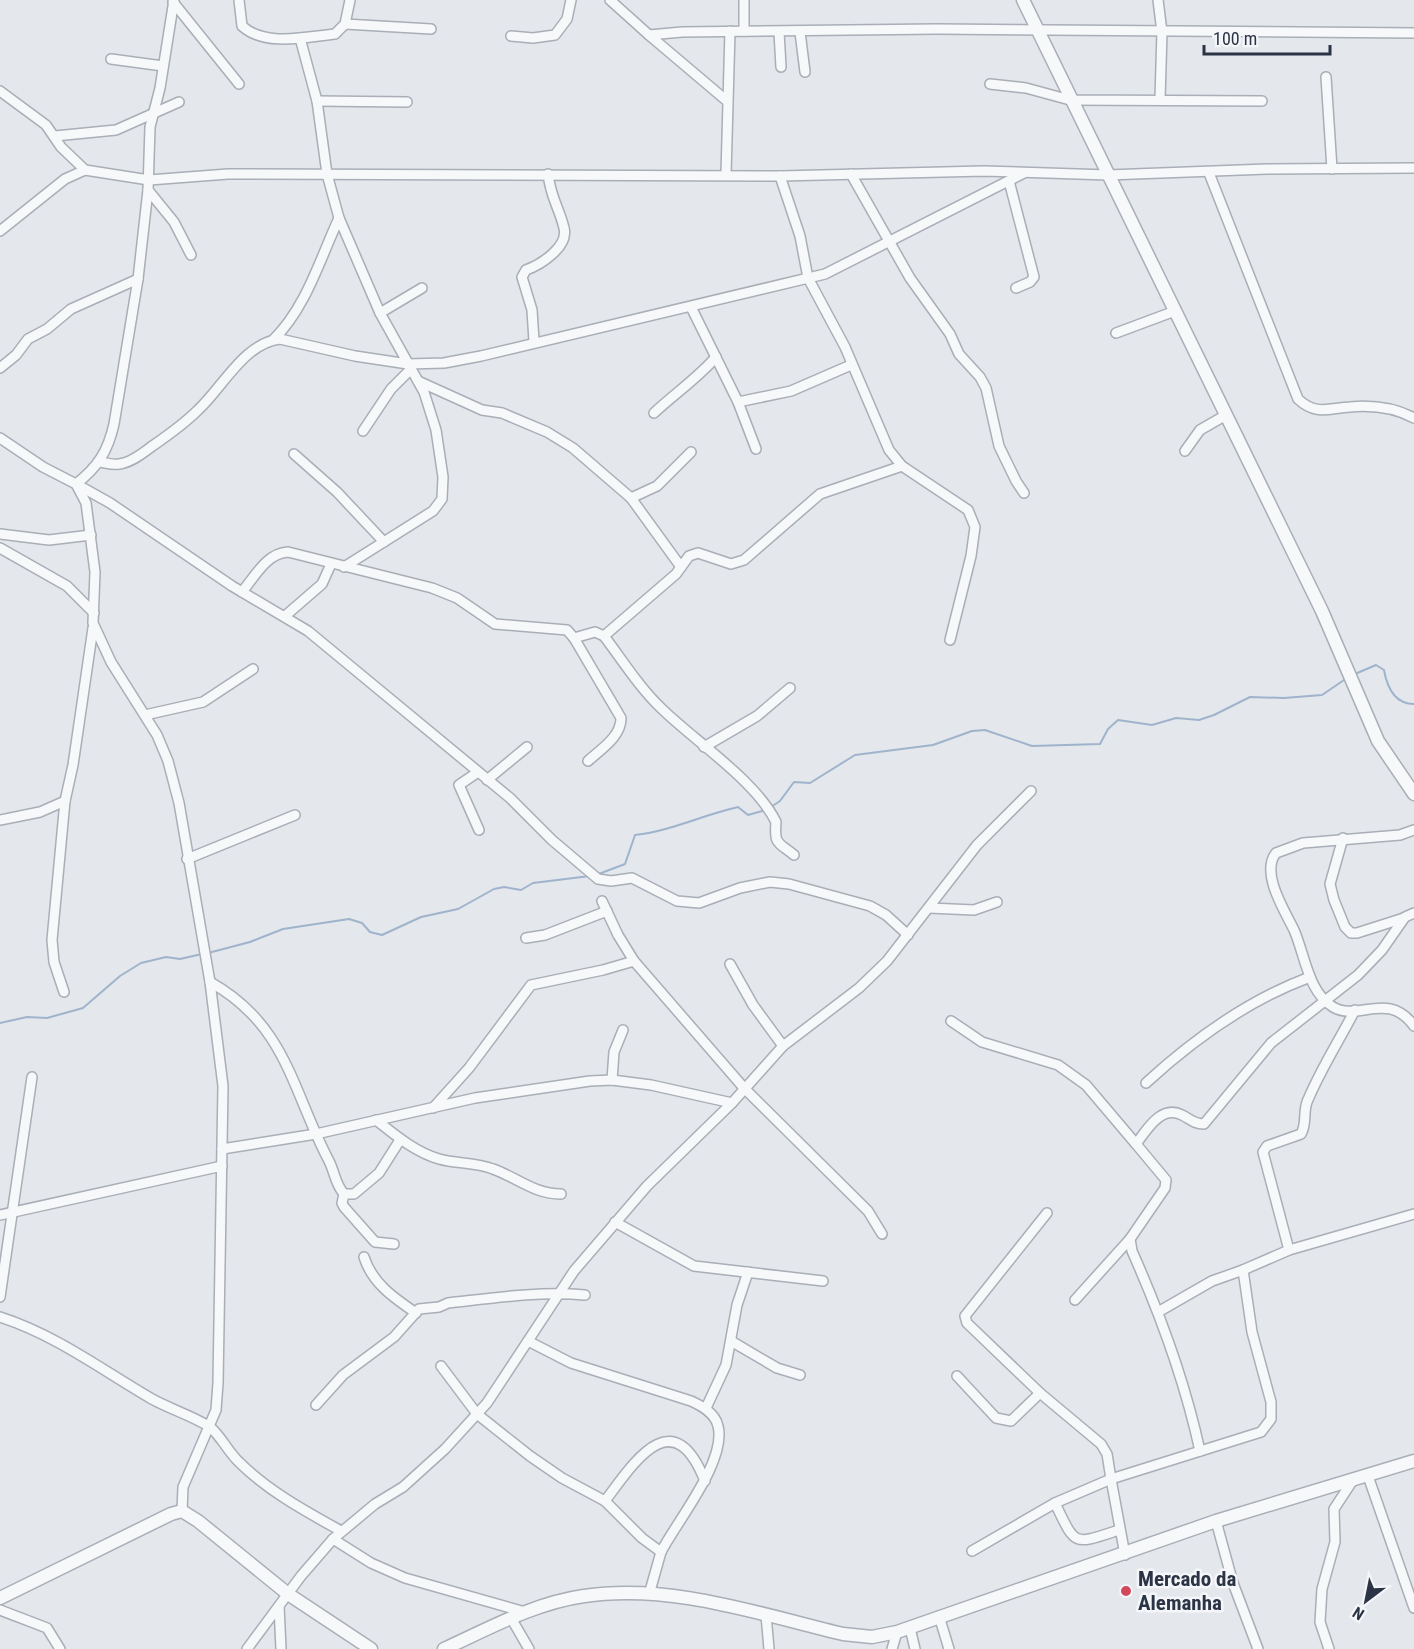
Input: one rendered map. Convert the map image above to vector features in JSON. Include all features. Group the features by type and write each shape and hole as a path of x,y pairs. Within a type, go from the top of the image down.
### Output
{"street":[{"path":"239,0 242,26 251,35 265,38 300,38 335,34 345,24 350,0"},
{"path":"511,36 533,38 555,35 567,19 571,0"},
{"path":"610,0 727,101"},
{"path":"744,0 744,31"},
{"path":"1023,0 1322,611 1378,741 1414,794"},
{"path":"1158,0 1162,32 1160,99"},
{"path":"76,484 100,462 110,444 138,279 148,185 150,127 164,66 174,1"},
{"path":"174,1 239,84"},
{"path":"345,24 431,29"},
{"path":"649,34 937,29 1039,32 1414,33"},
{"path":"726,174 730,31"},
{"path":"778,32 781,67"},
{"path":"800,32 805,72"},
{"path":"300,38 317,101 327,174 339,218 380,313 424,392 436,430 443,477 442,499 433,510 345,567"},
{"path":"111,59 164,66"},
{"path":"1326,77 1332,169"},
{"path":"990,84 1026,88 1070,100 1262,101"},
{"path":"0,91 46,125 62,147 85,170 148,185 189,175 726,174 780,176 1027,172 1108,175 1414,168"},
{"path":"317,101 407,102"},
{"path":"55,136 116,130 179,102"},
{"path":"0,231 64,178 85,170"},
{"path":"100,462 118,464 134,458 161,440 199,410 257,347 273,340 280,339 410,366 444,363 825,274 891,243 1027,172"},
{"path":"1209,172 1298,399 1307,407 1322,412 1349,407 1382,408 1414,418"},
{"path":"534,341 531,310 522,277 526,270 547,261 564,238 565,229 550,195 548,174"},
{"path":"851,174 910,278 950,334 959,354 980,377 986,388 999,446 1024,493"},
{"path":"780,176 800,236 808,278 851,365 889,450 902,466 968,510 975,527 950,640"},
{"path":"1010,181 1034,277 1030,282 1016,288"},
{"path":"148,185 174,222 191,255"},
{"path":"273,340 285,328 300,305 339,218"},
{"path":"0,368 16,355 28,339 47,329 71,309 138,279"},
{"path":"380,313 422,288"},
{"path":"691,307 738,402 756,449"},
{"path":"1116,333 1175,311"},
{"path":"654,413 681,387 706,369 716,357"},
{"path":"738,402 791,391 851,365"},
{"path":"363,431 391,389 410,366"},
{"path":"418,381 482,410 502,413 547,432 573,448 632,498 681,567"},
{"path":"1185,451 1200,430 1226,415"},
{"path":"0,438 43,467 110,503 242,592 308,631 510,798 552,840 595,875 611,881 632,878 677,901 699,903 740,888 770,882 789,884 870,906 886,915 908,935"},
{"path":"632,498 657,486 691,452"},
{"path":"294,454 337,492 384,542"},
{"path":"604,636 681,567 689,556 698,553 731,564 744,560 820,494 902,466"},
{"path":"64,992 54,962 52,940 65,801 73,765 93,623 95,572 86,503 76,484"},
{"path":"0,534 49,540 91,535"},
{"path":"0,548 67,586 94,613"},
{"path":"242,592 277,552 288,552 432,588 457,598 495,624 567,630 621,718 621,727 614,737 588,761"},
{"path":"285,616 322,584 331,564"},
{"path":"93,623 111,662 145,715 168,761 179,803 210,982 223,1086 216,1410 211,1428 192,1462 183,1487 182,1511"},
{"path":"574,638 596,632 604,636 639,685 661,708 764,800 776,822 774,833 780,846 794,855"},
{"path":"145,715 203,702 240,680 253,669"},
{"path":"705,747 757,716 790,688"},
{"path":"487,780 527,747"},
{"path":"478,772 459,785 479,830"},
{"path":"247,1649 333,1539 375,1504 403,1487 445,1449 477,1414 559,1292 615,1222 732,1103 783,1046 858,988 887,961 977,845 1031,791"},
{"path":"0,820 40,812 65,801"},
{"path":"187,859 295,815"},
{"path":"1414,830 1400,836 1343,838 1303,843 1276,853 1272,858 1273,880 1310,977 1325,1002 1337,1010 1385,1007 1400,1013 1414,1026"},
{"path":"1343,838 1330,884 1345,927 1351,933 1358,933 1409,915"},
{"path":"602,901 634,961 744,1088 868,1211 882,1234"},
{"path":"930,908 974,910 997,902"},
{"path":"526,938 545,935 607,911"},
{"path":"1136,1144 1155,1120 1168,1113 1179,1113 1195,1124 1204,1125 1271,1043 1358,975 1382,950 1409,915"},
{"path":"433,1108 469,1068 531,985 634,961"},
{"path":"730,964 753,1005 783,1046"},
{"path":"1146,1083 1185,1048 1247,1006 1310,977"},
{"path":"210,982 248,1009 265,1029 299,1090 316,1134 334,1170 337,1186 344,1194 354,1194 379,1173 400,1140"},
{"path":"1289,1250 1263,1152 1267,1146 1301,1134 1305,1126 1306,1106 1317,1079 1355,1010"},
{"path":"951,1021 982,1042 1058,1065 1086,1085 1166,1180 1165,1188 1130,1239 1075,1300"},
{"path":"612,1080 614,1052 623,1030"},
{"path":"0,1297 14,1212 14,1187 32,1077"},
{"path":"222,1149 316,1134 475,1098 612,1080 651,1085 732,1103"},
{"path":"376,1120 400,1140 427,1155 475,1163 494,1169 533,1190 546,1194 561,1194"},
{"path":"0,1215 222,1166"},
{"path":"344,1194 342,1203 344,1207 375,1242 394,1244"},
{"path":"1047,1212 965,1316 967,1323 1040,1393 1101,1444 1107,1454 1125,1555"},
{"path":"1158,1312 1212,1281 1289,1250 1414,1214"},
{"path":"615,1222 694,1266 823,1281"},
{"path":"1130,1239 1132,1251 1158,1312 1190,1404 1200,1451"},
{"path":"364,1257 375,1280 394,1298 416,1312"},
{"path":"972,1551 1055,1503 1111,1479 1261,1432 1271,1419 1271,1402 1252,1332 1243,1270"},
{"path":"706,1408 726,1365 737,1305 748,1272"},
{"path":"316,1405 344,1375 394,1337 416,1312 448,1303 559,1292 585,1294"},
{"path":"0,1317 51,1336 80,1353 103,1371 176,1412 211,1428 237,1461 260,1481 341,1531"},
{"path":"528,1341 572,1362 668,1392 706,1408 718,1425 719,1437 705,1481 662,1552 650,1591"},
{"path":"730,1341 777,1368 800,1375"},
{"path":"441,1366 477,1414 562,1478 605,1501 642,1538 662,1552"},
{"path":"957,1376 996,1418 1011,1422 1040,1393"},
{"path":"605,1501 645,1452 656,1443 665,1441 687,1449 698,1462 705,1481"},
{"path":"444,1649 525,1612 583,1596 650,1591 766,1615 843,1634 872,1637 910,1628 939,1616 1125,1555 1216,1521 1414,1461"},
{"path":"1368,1476 1414,1608"},
{"path":"1329,1649 1320,1622 1322,1589 1335,1542 1334,1509 1353,1480"},
{"path":"1055,1503 1070,1535 1076,1540 1085,1541 1119,1530"},
{"path":"0,1598 171,1514 182,1511 198,1521 288,1594 369,1648"},
{"path":"1216,1521 1233,1583 1258,1649"},
{"path":"333,1539 371,1563 405,1578 525,1612"},
{"path":"279,1606 281,1649"},
{"path":"0,1610 47,1628 60,1649"},
{"path":"766,1615 769,1649"},
{"path":"939,1616 950,1649"},
{"path":"512,1618 529,1649"},
{"path":"910,1628 915,1649"},
{"path":"892,1649 897,1632"}],"waterway":[{"path":"1355,674 1376,665 1384,670 1387,682 1397,698 1414,704"},
{"path":"771,807 780,801 794,782 810,783 855,755 933,745 972,731 985,730 1032,746 1100,744 1108,729 1118,720 1152,725 1176,718 1199,720 1250,697 1284,698 1322,695 1347,678"},
{"path":"596,875 625,864 635,835 661,830 738,807 748,815 766,810"},
{"path":"208,953 250,942 283,929 349,919 362,923 370,932 382,935 421,917 458,909 494,889 504,887 521,890 533,883 590,876"},
{"path":"0,1023 27,1017 47,1018 83,1008 120,976 141,963 166,957 180,959 202,954"}],"place":[{"name":"Mercado da Alemanha","path":"1126,1591"}]}
